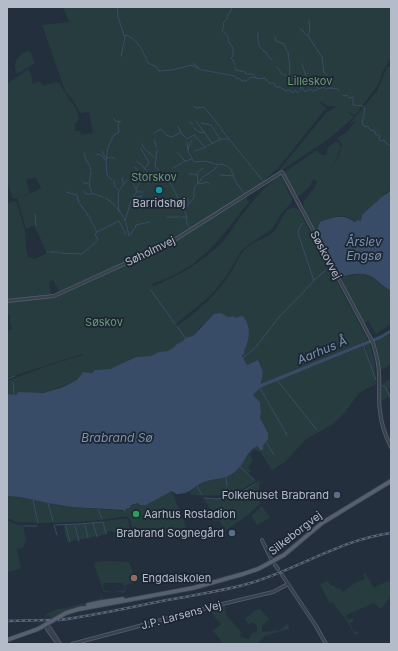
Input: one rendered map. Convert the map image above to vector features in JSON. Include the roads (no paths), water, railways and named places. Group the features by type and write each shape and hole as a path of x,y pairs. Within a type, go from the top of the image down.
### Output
{"main road":[{"name":"Silkeborgvej","path":"7,640 38,629 62,616 102,602 132,599 200,586 262,567 284,555 322,522 391,481"}],"street":[{"name":"Søholmvej","path":"7,301 54,296 168,244 282,172"},
{"name":"Søskovvej","path":"282,172 373,343 378,364 380,418 391,447"},
{"path":"262,540 271,559"},
{"path":"275,565 278,569"},
{"path":"282,575 326,644"},
{"name":"J.P. Larsens Vej","path":"72,644 214,606 273,592 288,584"},
{"path":"46,625 47,629 59,644"}],"water":[{"name":"Årslev Engsø","path":"391,191 391,291 371,276 354,274 341,277 316,232 320,222 334,217 351,219 355,222 357,220 361,221 362,215"},
{"name":"Brabrand Sø","path":"221,313 228,317 244,317 248,325 249,334 245,352 242,356 247,365 258,360 263,372 260,388 253,395 260,402 260,418 268,433 268,439 263,446 263,450 260,450 258,446 252,450 238,469 231,475 202,483 186,493 176,494 172,491 146,505 140,505 138,503 131,505 125,512 123,510 72,507 7,496 7,394 16,395 18,392 43,393 61,388 77,380 83,372 92,373 95,370 110,369 136,357 151,356 159,352 168,351 185,338 193,336 214,314"}],"waterway":[{"path":"117,7 118,17 125,38 121,56"},
{"path":"232,7 227,19 223,23 224,27 222,30 227,35 228,41 233,48 233,56 231,58 235,65"},
{"path":"309,20 310,30 308,36 322,57 324,72"},
{"path":"301,29 307,36"},
{"path":"258,33 258,42 260,47 272,60"},
{"path":"124,35 129,36 136,41 148,63 157,67 159,71 172,70 191,65 202,70 235,76 242,81 246,81 251,77 256,78"},
{"path":"275,37 276,41 284,44 287,51"},
{"path":"288,52 290,67 289,77"},
{"path":"193,63 199,68"},
{"path":"302,64 307,79"},
{"path":"235,67 236,70 245,72 246,74 253,74 256,78 263,79 264,77 269,83 274,83 276,87 280,87 286,91 290,90 293,93 295,90 298,93 299,92"},
{"path":"277,67 282,74 293,79 299,84"},
{"path":"323,71 329,78 331,88"},
{"path":"307,80 318,88"},
{"path":"300,90 301,86 305,92 309,89 313,91 324,87 326,89 338,89 339,91"},
{"path":"343,95 347,95 349,98 353,97 353,105 363,106"},
{"path":"194,106 196,108 204,107 221,128"},
{"path":"364,107 365,109 362,124 366,127 368,126 371,131 375,131 375,134 380,136 379,139 381,141 384,140 391,146"},
{"path":"113,118 116,121 121,122"},
{"path":"112,180 107,175 106,161 108,147 114,135 119,132 118,125 120,121"},
{"path":"196,121 212,143"},
{"path":"189,122 193,124"},
{"path":"201,123 211,125 220,139"},
{"path":"178,126 181,133 187,139 194,135 205,147"},
{"path":"194,128 199,132 204,133"},
{"path":"154,133 161,129 166,135 172,137 181,132"},
{"path":"221,129 262,180"},
{"path":"207,146 221,139 229,139"},
{"path":"154,140 157,148"},
{"path":"188,149 192,140"},
{"path":"187,142 188,151 194,162 206,161 229,167 238,186 245,194"},
{"path":"142,144 144,148 155,158"},
{"path":"195,151 206,147"},
{"path":"141,149 149,162 145,169"},
{"path":"157,150 155,166 168,181"},
{"path":"102,151 106,159"},
{"path":"84,153 90,166"},
{"path":"178,153 185,161"},
{"path":"96,154 101,155 105,160"},
{"path":"107,158 111,157 115,159"},
{"path":"183,162 192,159"},
{"path":"137,162 147,171"},
{"path":"173,168 182,163"},
{"path":"184,210 194,198 194,188 203,177 214,170 217,166"},
{"path":"134,167 138,170 141,178"},
{"path":"203,168 197,173 198,183 207,182 209,184"},
{"path":"91,172 90,190 94,194 103,197"},
{"path":"136,188 147,173"},
{"path":"189,174 198,176"},
{"path":"220,175 234,176"},
{"path":"122,177 123,183"},
{"path":"142,179 146,179 149,184"},
{"path":"120,189 127,180"},
{"path":"114,181 115,187 119,190 119,212"},
{"path":"169,182 186,214 187,224 190,228"},
{"path":"83,183 90,185"},
{"path":"125,221 131,201 137,191 133,183"},
{"path":"84,191 86,194 93,194"},
{"path":"66,192 77,195 79,203"},
{"path":"137,192 143,192"},
{"path":"133,198 142,196"},
{"path":"105,198 117,208 125,221"},
{"path":"188,199 189,204"},
{"path":"184,202 188,206"},
{"path":"80,204 90,218"},
{"path":"35,214 36,226"},
{"path":"167,217 179,217"},
{"path":"181,217 187,217"},
{"path":"90,219 97,232 95,234 98,240"},
{"path":"97,232 119,221 126,235"},
{"path":"135,228 136,225 150,222"},
{"path":"126,223 129,236"},
{"path":"243,358 256,347 279,317 314,281 298,233 300,226 303,223"},
{"path":"130,235 134,229"},
{"path":"60,253 82,254 97,241"},
{"path":"50,252 58,252"},
{"path":"314,280 326,270"},
{"path":"150,289 175,324"},
{"path":"177,326 185,338"},
{"name":"Aarhus Å","path":"260,386 381,337 391,331"},
{"path":"363,344 376,380"},
{"path":"7,379 15,376"},
{"path":"277,380 317,430"},
{"path":"13,382 14,395"},
{"path":"381,385 386,388 391,398"},
{"path":"260,388 287,435"},
{"path":"266,442 274,455"},
{"path":"240,467 254,480"},
{"path":"226,477 227,486"},
{"path":"234,495 255,484"},
{"path":"197,486 202,495"},
{"path":"204,498 218,499 233,496"},
{"path":"33,500 38,523"},
{"path":"48,503 53,521"},
{"path":"98,509 102,519"},
{"path":"7,512 8,518"},
{"path":"81,524 103,522 106,534"},
{"path":"93,523 97,537"},
{"path":"55,525 80,524"},
{"path":"54,525 57,535"},
{"path":"85,525 88,538"},
{"path":"24,526 37,526"},
{"path":"66,526 70,542"},
{"path":"75,526 79,541"}],"railway":[{"path":"59,620 214,592 244,585 272,576 338,548 372,536 391,533"},
{"path":"7,621 49,620"}],"place":[{"name":"Barridshøj","path":"159,190"},
{"name":"Folkehuset Brabrand","path":"337,495"},
{"name":"Aarhus Rostadion","path":"136,514"},
{"name":"Brabrand Sognegård","path":"232,533"},
{"name":"Engdalskolen","path":"134,578"}],"park label":[{"name":"Lilleskov","path":"310,81"},
{"name":"Storskov","path":"154,177"},
{"name":"Søskov","path":"104,322"}]}
